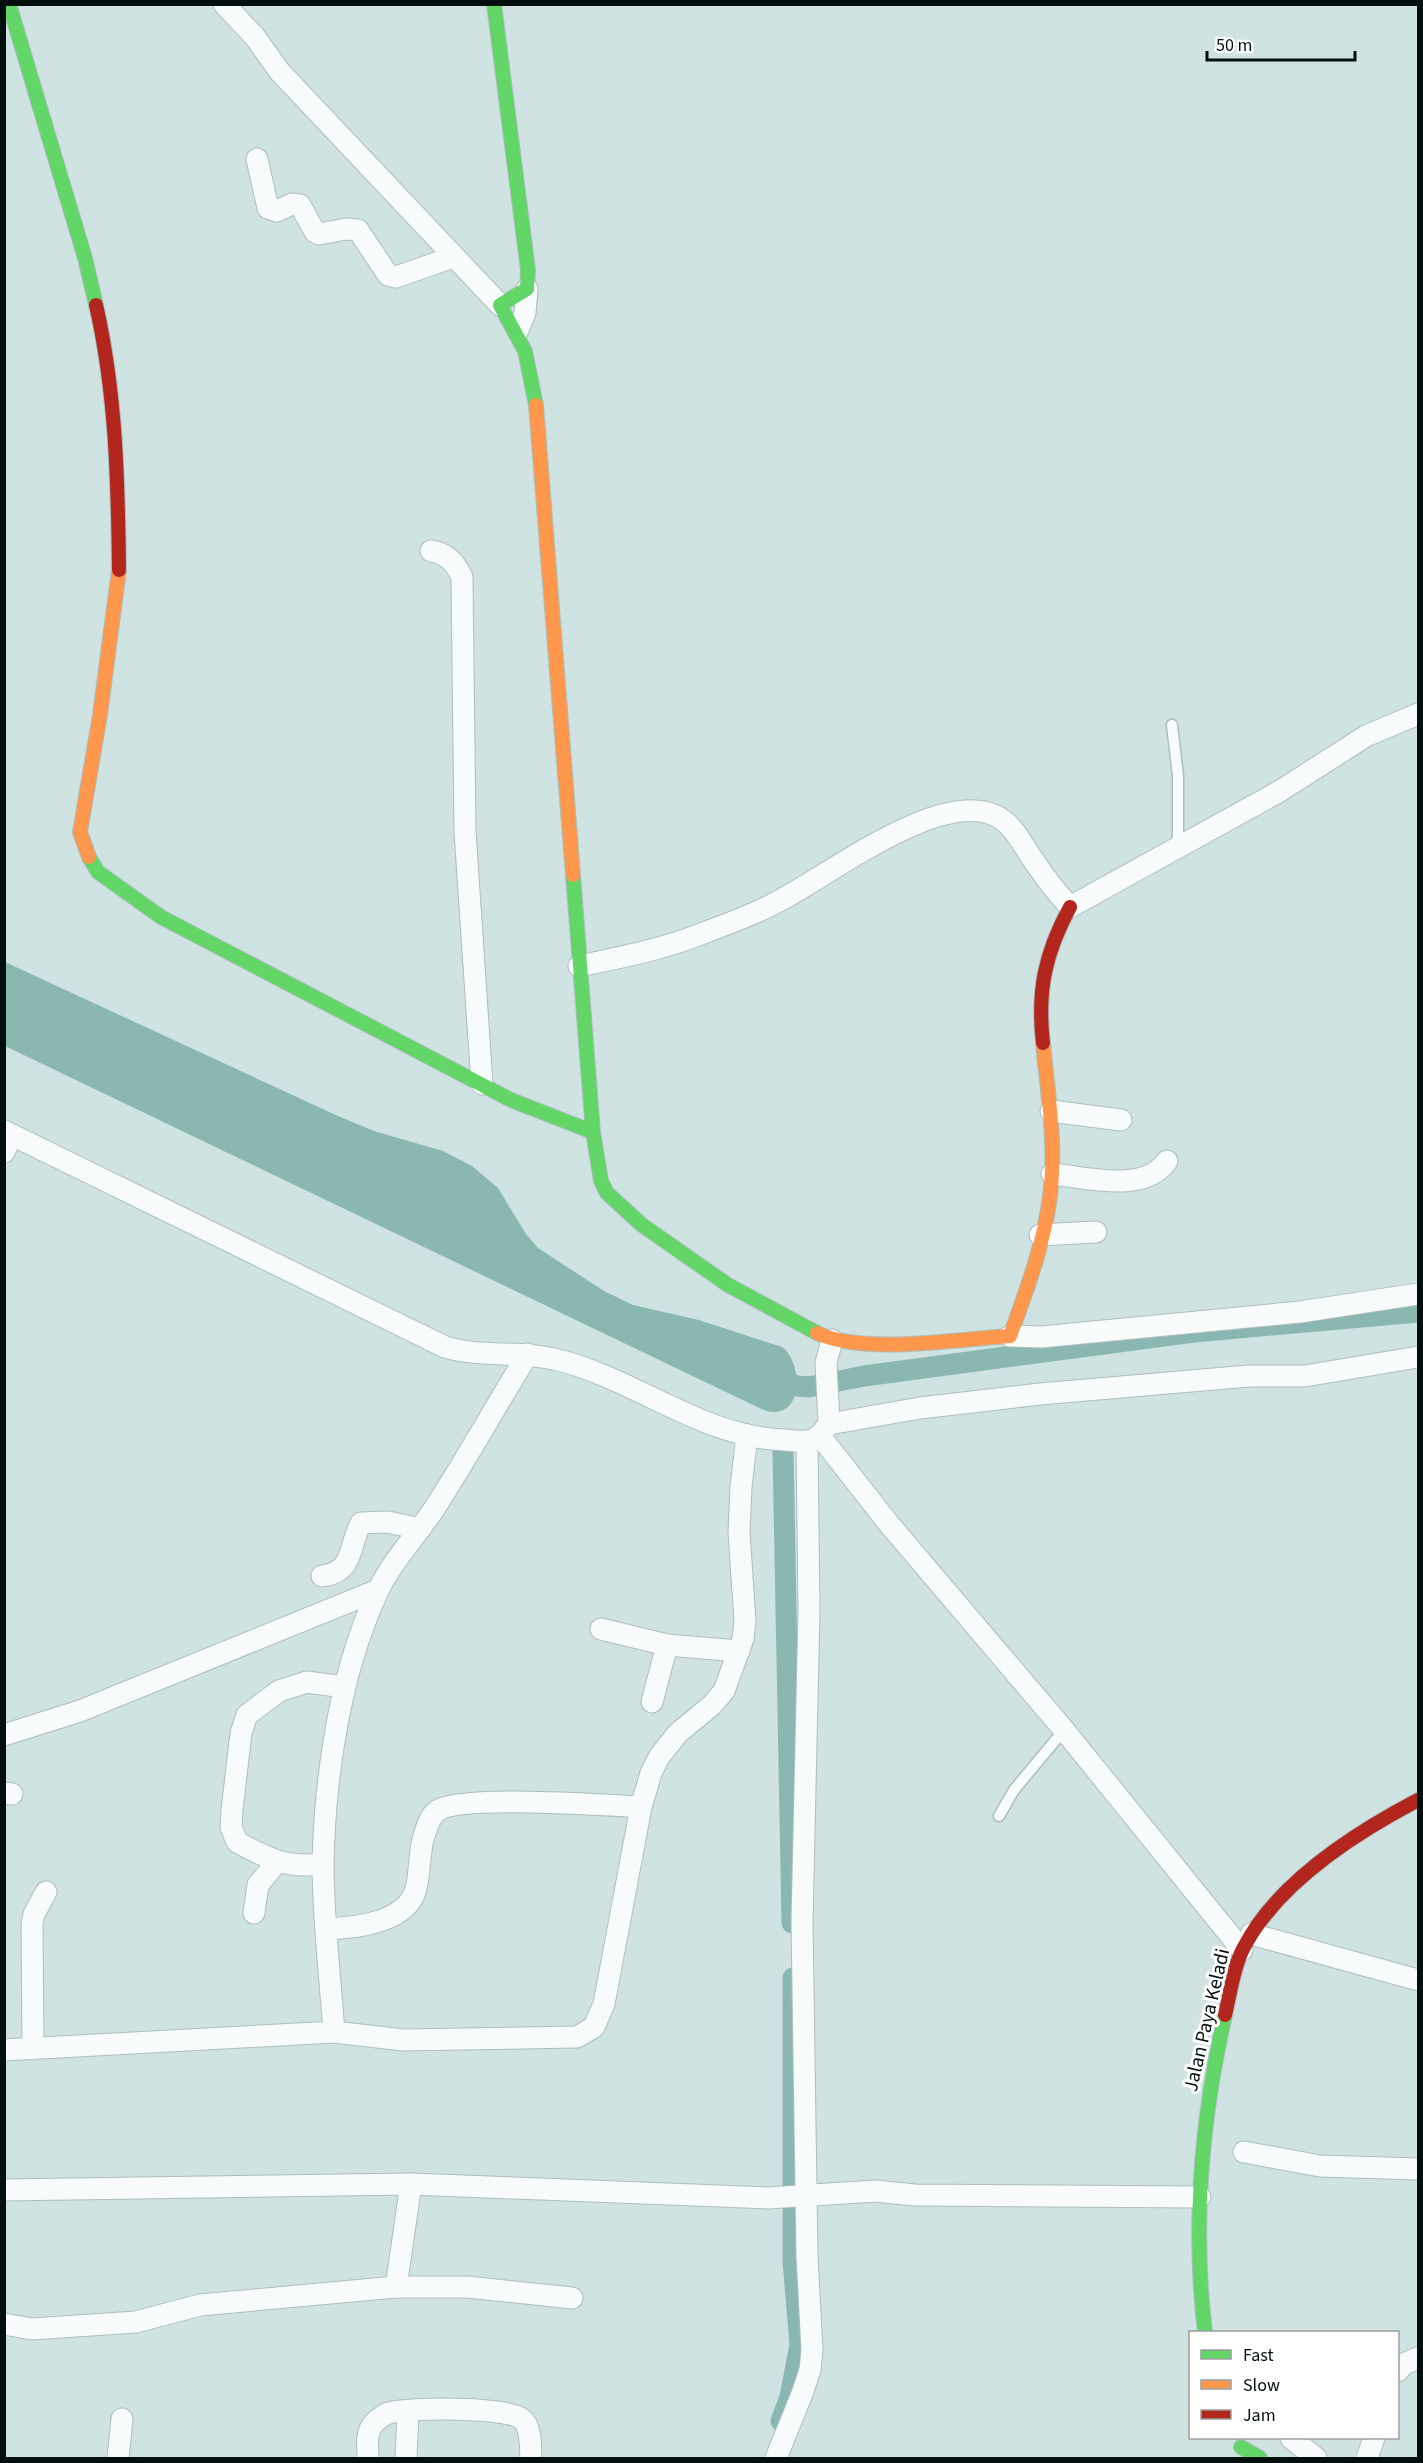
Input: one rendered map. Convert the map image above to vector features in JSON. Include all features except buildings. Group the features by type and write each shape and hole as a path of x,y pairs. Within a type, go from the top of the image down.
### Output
{"street":[{"path":"9,4 84,258 102,332 114,418 120,506 119,570 100,715 80,832 87,854 98,872 161,917 511,1100 593,1131"},
{"path":"224,4 255,37 280,72 500,306 518,330 528,356 536,403 593,1131 602,1181 607,1193 642,1225 728,1285 832,1340 885,1346 1010,1336 1051,1337 1288,1314 1419,1294"},
{"path":"494,4 525,224 527,288 525,313 518,330"},
{"path":"257,159 268,208 277,211 292,204 300,205 315,232 319,234 353,228 358,230 388,275 396,276 453,257"},
{"path":"500,306 527,288"},
{"path":"431,551 449,558 462,577 465,832 482,1084"},
{"path":"1010,1336 1040,1235 1052,1174 1051,1111 1040,1007 1041,977 1045,956 1056,925 1070,907 1280,791 1366,736 1419,714"},
{"path":"579,966 662,949 705,933 776,903 894,835 941,815 962,812 995,816 1013,828 1046,879 1070,907"},
{"path":"1051,1111 1121,1120"},
{"path":"7,1139 445,1347 480,1354 528,1354 560,1360 712,1425 765,1440 921,1408 1040,1394 1249,1376 1305,1376 1419,1357"},
{"path":"1052,1174 1131,1180 1155,1174 1167,1161"},
{"path":"1040,1235 1096,1232"},
{"path":"776,2458 810,2370 805,2198 802,1922 809,1611 825,1363 832,1340"},
{"path":"334,2032 323,1864 329,1784 344,1687 356,1645 378,1590 420,1529 528,1354"},
{"path":"821,1427 889,1524 1247,1942 1419,1980"},
{"path":"4,2050 334,2032 403,2040 577,2037 587,2034 594,2027 604,2004 641,1807 659,1757 678,1733 712,1705 724,1691 739,1652 746,1621 740,1532 741,1487 747,1435"},
{"path":"322,1576 341,1571 346,1564 361,1523 388,1522 420,1529"},
{"path":"4,1735 80,1711 378,1590"},
{"path":"601,1629 667,1645 739,1652"},
{"path":"652,1702 667,1645"},
{"path":"323,1864 304,1866 276,1863 237,1842 231,1827 241,1733 247,1715 279,1691 307,1682 344,1687"},
{"name":"Jalan Paya Keladi","path":"1205,2331 1196,2256 1204,2125 1213,2065 1247,1942 1289,1891 1327,1858 1382,1818 1419,1800"},
{"path":"326,1929 364,1927 379,1922 406,1905 416,1890 418,1859 430,1821 437,1811 449,1806 490,1802 641,1807"},
{"path":"254,1913 258,1885 276,1863"},
{"path":"33,2049 32,1924 34,1914 46,1892"},
{"path":"1244,2152 1320,2166 1419,2169"},
{"path":"4,2190 411,2184 768,2198 805,2198 875,2191 915,2195 1200,2197"},
{"path":"396,2287 411,2184"},
{"path":"4,2324 32,2329 127,2323 200,2305 396,2287 466,2287 572,2298"},
{"path":"1399,2370 1404,2364 1419,2358"},
{"path":"368,2458 367,2435 374,2423 388,2413 408,2411 511,2412 522,2419 528,2428 531,2458"},
{"path":"406,2458 408,2411"},
{"path":"118,2458 122,2419"},
{"path":"1367,2458 1374,2439"},
{"path":"1240,2448 1260,2458"}],"lane":[{"path":"1172,725 1178,776 1178,846"},
{"path":"999,1816 1014,1790 1064,1731"}],"water":[{"path":"5,962 338,1116 374,1131 443,1151 472,1166 498,1188 526,1234 538,1248 604,1291 633,1305 699,1320 782,1347 793,1363 796,1374 797,1385 791,1404 783,1410 773,1412 762,1409 5,1046"}],"waterway":[{"path":"772,1375 797,1386 809,1387 864,1376 1194,1332 1418,1312"},
{"path":"783,1452 792,1923"},
{"path":"781,2421 790,2397 800,2345 793,2261 793,1978"}],"traffic: fast":[{"path":"9,4 85,258 96,305"},
{"path":"494,4 528,270 527,289 500,305 525,351 536,405"},
{"path":"89,857 98,872 161,917 511,1100 593,1132"},
{"path":"573,875 593,1132 601,1181 607,1193 642,1225 728,1285 817,1333"},
{"path":"1205,2331 1199,2252 1201,2173 1210,2094 1225,2015"},
{"path":"1241,2447 1260,2458"}],"traffic: slow":[{"path":"536,405 573,875"},
{"path":"89,857 80,832 100,715 119,570"},
{"path":"817,1333 836,1340 885,1344 1010,1336 1043,1235 1050,1193 1052,1140 1043,1043"}],"traffic: jam":[{"path":"96,305 112,404 117,470 119,570"},
{"path":"1043,1043 1041,1006 1045,973 1054,940 1070,907"},
{"path":"1225,2015 1234,1973 1243,1949 1257,1925 1275,1903 1319,1862 1369,1828 1418,1800"}]}
